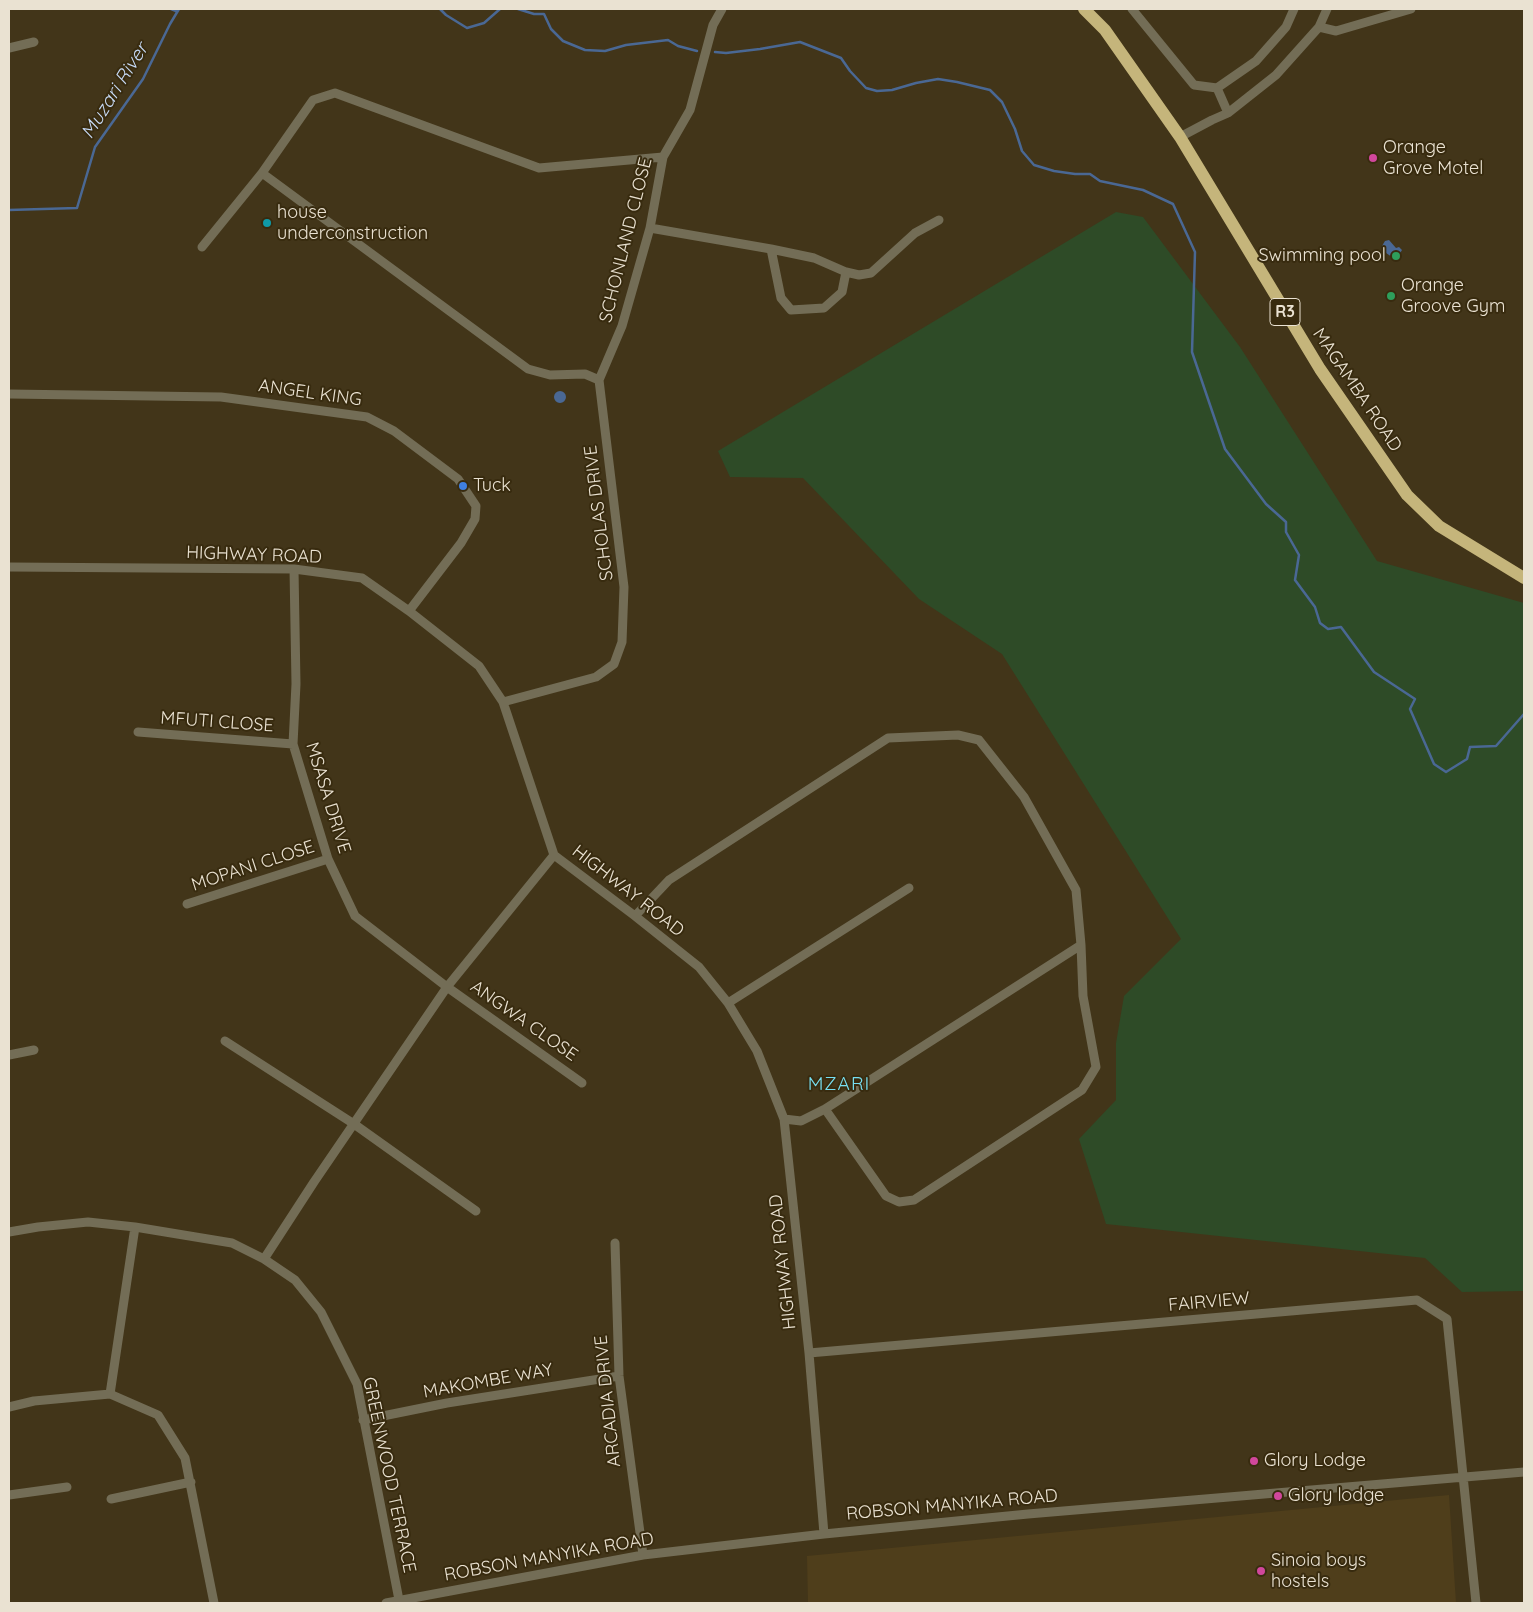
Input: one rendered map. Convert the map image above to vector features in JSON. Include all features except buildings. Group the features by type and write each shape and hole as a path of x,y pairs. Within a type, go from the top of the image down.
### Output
{"highway":[{"name":"MAGAMBA ROAD","path":"1084,9 1105,30 1180,138 1320,369 1407,495 1439,526 1524,578"}],"street":[{"name":"SCHONLAND CLOSE","path":"599,380 622,326 650,228 663,157 690,110 713,26 722,9"},
{"path":"1132,9 1194,86 1217,88 1256,61 1286,27 1294,9"},
{"path":"1180,138 1228,113 1276,75 1319,27 1327,9"},
{"path":"1319,27 1336,31 1411,9"},
{"path":"9,48 34,42"},
{"path":"1217,88 1228,113"},
{"path":"202,246 262,174 313,100 335,93 539,168 663,157"},
{"path":"262,174 528,369 550,375 584,374 599,380"},
{"path":"650,228 814,258 846,272 859,275 871,273 915,234 939,220"},
{"path":"771,249 781,298 791,310 824,308 842,292 846,272"},
{"name":"SCHOLAS DRIVE","path":"503,702 596,677 614,664 622,642 624,587 599,380"},
{"name":"ANGEL KING","path":"9,394 221,397 367,417 394,431 458,479 476,506 476,519 462,543 408,611"},
{"name":"HIGHWAY ROAD","path":"9,567 294,569 362,578 479,666 503,702 554,855 635,916 699,968 728,1003 757,1052 784,1119 810,1353 824,1534"},
{"name":"MSASA DRIVE","path":"294,569 296,684 293,744 328,859 355,916 447,987"},
{"name":"MFUTI CLOSE","path":"138,732 293,744"},
{"path":"635,916 669,880 888,738 958,735 979,740 1024,797 1076,890 1083,996 1096,1067 1082,1090 914,1200 899,1202 886,1196 825,1109"},
{"path":"264,1259 447,987 554,855"},
{"name":"MOPANI CLOSE","path":"187,904 328,859"},
{"path":"728,1003 909,888"},
{"path":"784,1119 801,1121 825,1109 1081,944"},
{"name":"ANGWA CLOSE","path":"447,987 582,1083"},
{"path":"225,1041 354,1124 476,1211"},
{"path":"9,1055 34,1050"},
{"name":"GREENWOOD TERRACE","path":"9,1232 88,1222 136,1227 232,1243 264,1259 295,1280 321,1312 357,1384 399,1600"},
{"path":"110,1394 136,1227"},
{"name":"ARCADIA DRIVE","path":"615,1243 619,1376 643,1554"},
{"name":"FAIRVIEW","path":"810,1353 1417,1300 1447,1319 1464,1478"},
{"name":"MAKOMBE WAY","path":"363,1420 447,1403 619,1376"},
{"path":"9,1407 34,1401 110,1394 158,1415 185,1458 214,1603"},
{"name":"ROBSON MANYIKA ROAD","path":"386,1603 643,1554 1038,1513 1524,1472"},
{"path":"1464,1478 1476,1603"},
{"path":"111,1499 191,1482"},
{"path":"9,1495 67,1486"}],"shaded area":[{"path":"1449,1495 1456,1603 808,1603 807,1556"}],"green space":[{"path":"1116,212 1143,217 1240,347 1377,561 1524,603 1524,1291 1462,1292 1425,1258 1106,1224 1079,1139 1116,1100 1116,1043 1124,996 1181,939 1002,654 919,599 803,478 730,477 718,451"}],"water":[{"path":"1389,240 1396,248 1399,247 1402,250 1397,258 1386,253 1382,246 1385,241"},
{"path":"558,391 562,391 566,397 562,403 558,403 554,399 554,395"}],"waterway":[{"name":"Muzari River","path":"171,9 176,11"},
{"name":"Muzari River","path":"9,210 77,208 95,147 143,79 179,9"},
{"path":"440,9 467,28 484,23 500,9"},
{"path":"518,9 534,14 544,14 551,29 563,41 585,50 605,51 626,45 668,40 678,46 697,51"},
{"name":"Muzari River","path":"715,52 726,53 800,42 841,58 866,88 877,91 892,90 938,79 990,90 1002,102 1015,129 1022,151 1034,165 1054,171 1090,174 1100,181 1143,190 1173,204 1195,252 1192,352 1225,449 1266,504 1286,522 1286,532 1299,555 1295,580 1315,607 1320,623 1328,629 1341,627 1374,672 1415,699 1410,709 1434,764 1446,772 1467,759 1470,747 1496,746 1524,714"}],"place":[{"name":"Orange Grove Motel","path":"1373,158"},
{"name":"house underconstruction","path":"267,223"},
{"name":"Swimming pool","path":"1396,256"},
{"name":"Orange Groove Gym","path":"1391,296"},
{"name":"Tuck","path":"463,486"},
{"name":"Glory Lodge","path":"1254,1461"},
{"name":"Glory lodge","path":"1278,1496"},
{"name":"Sinoia boys hostels","path":"1261,1571"}],"district":[{"name":"MZARI","path":"839,1084"}]}
